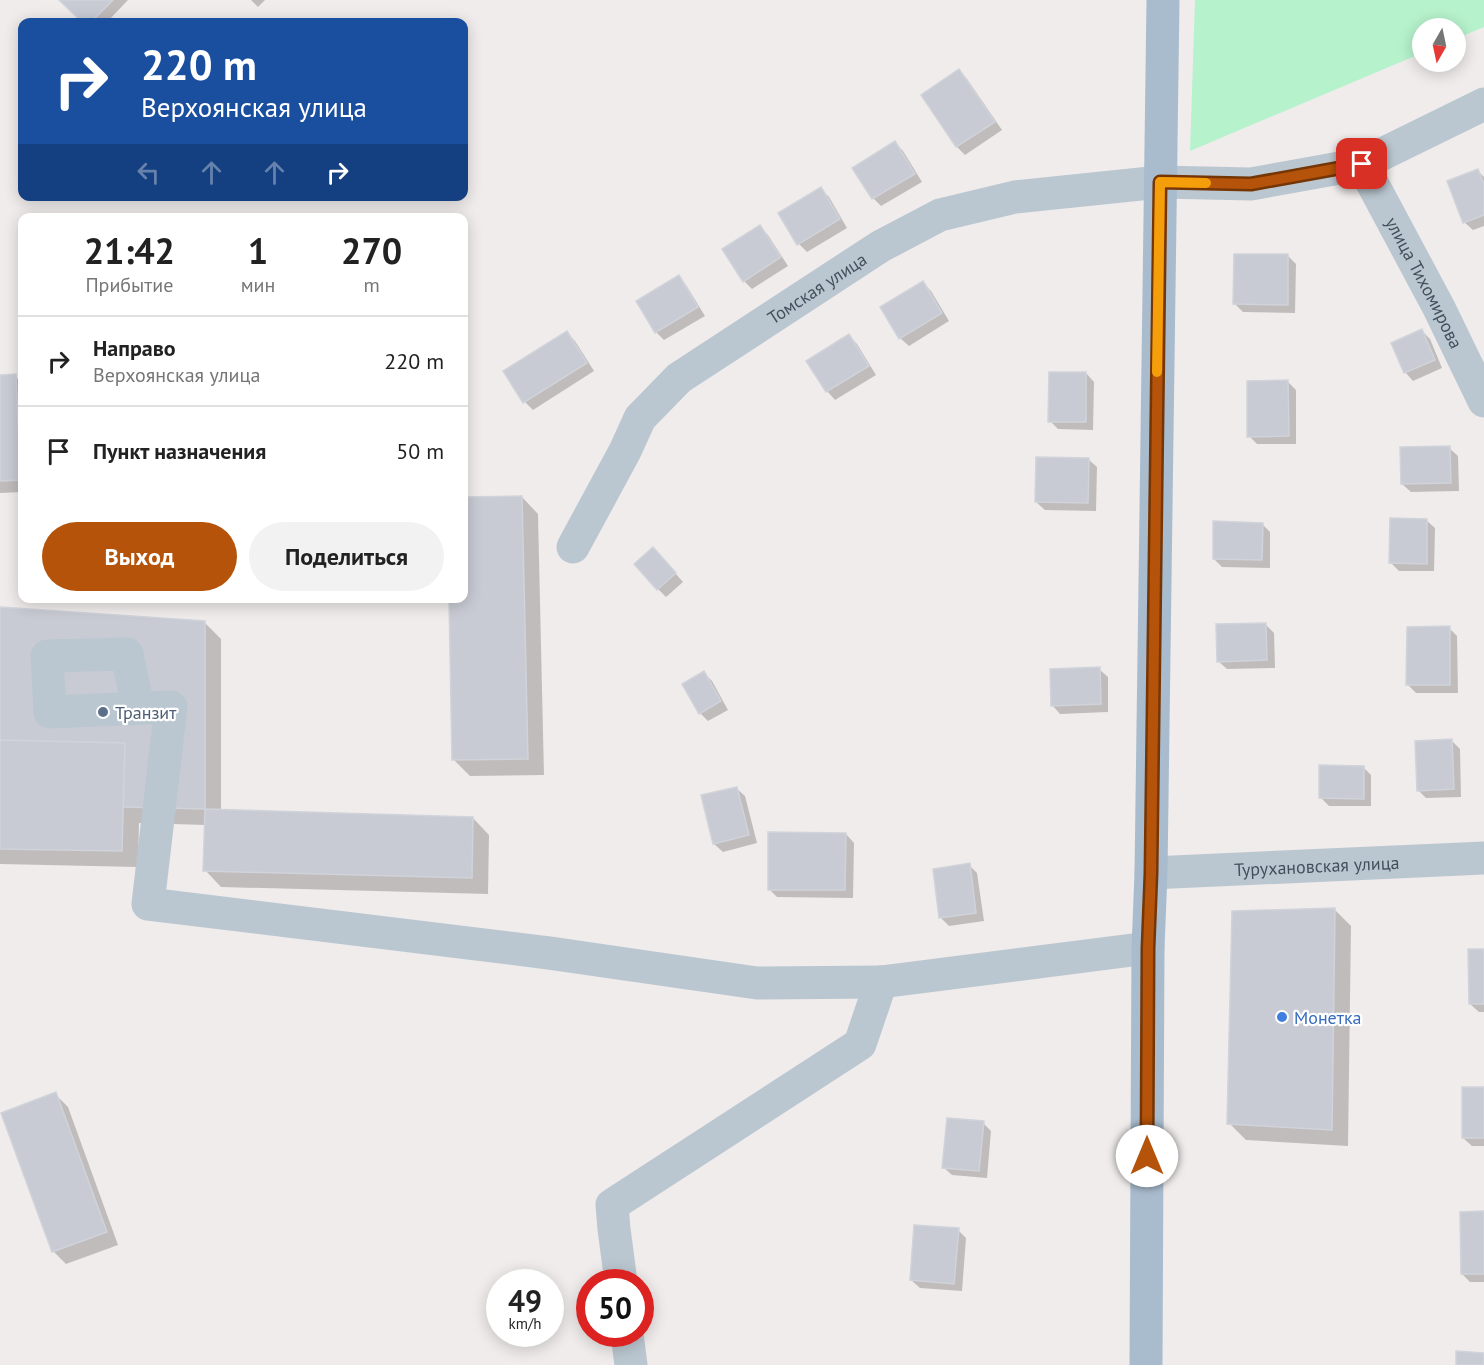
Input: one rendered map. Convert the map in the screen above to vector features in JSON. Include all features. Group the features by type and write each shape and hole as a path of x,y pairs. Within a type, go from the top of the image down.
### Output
{"main road":[{"path":"1146,1365 1148,948 1151,873 1163,0"}],"street":[{"name":"Томская улица","path":"573,547 625,451 640,418 679,378 881,246 940,215 1015,197 1160,182 1251,184 1362,164 1484,104"},
{"name":"улица Тихомирова","path":"1362,164 1439,308 1484,401"},
{"path":"138,708 171,707 148,904 549,953 757,983 881,982 1148,948"},
{"name":"Турухановская улица","path":"1151,873 1484,858"},
{"path":"619,1269 612,1205 860,1044 881,982"},
{"path":"629,1347 631,1365"}],"green space":[{"path":"1195,0 1484,0 1484,27 1466,34 1466,18 1412,18 1412,57 1190,151"}],"building":[{"path":"59,0 113,0 95,18 78,18"},
{"path":"959,69 995,122 956,147 921,95"},
{"path":"895,141 915,174 872,199 852,168"},
{"path":"1478,169 1484,184 1484,215 1463,223 1447,181"},
{"path":"821,187 840,219 797,245 778,213"},
{"path":"760,225 781,257 743,282 722,249"},
{"path":"1234,254 1288,254 1288,305 1233,304"},
{"path":"679,275 698,307 655,333 636,301"},
{"path":"923,281 942,313 899,339 880,307"},
{"path":"1422,329 1435,360 1404,373 1391,343"},
{"path":"567,331 587,363 523,403 503,371"},
{"path":"849,334 869,366 826,392 806,361"},
{"path":"1049,372 1086,372 1086,422 1048,422"},
{"path":"16,374 18,480 0,481 0,375"},
{"path":"1288,380 1289,436 1247,437 1247,381"},
{"path":"1450,446 1451,483 1401,484 1400,447"},
{"path":"1036,457 1089,458 1088,503 1035,502"},
{"path":"522,496 528,759 452,760 449,603 468,603 468,497"},
{"path":"1390,518 1427,519 1427,564 1389,563"},
{"path":"1213,521 1263,523 1262,560 1213,559"},
{"path":"653,547 676,573 657,590 634,564"},
{"name":"Транзит","path":"0,607 205,621 205,809 0,804"},
{"path":"1266,623 1267,660 1217,662 1216,624"},
{"path":"1450,626 1450,685 1406,685 1407,627"},
{"path":"1100,667 1101,704 1051,706 1050,669"},
{"path":"704,671 721,701 699,714 682,684"},
{"path":"1452,739 1454,789 1417,791 1415,741"},
{"path":"0,740 125,743 122,851 0,849"},
{"path":"1319,765 1364,766 1364,799 1319,798"},
{"path":"737,787 749,835 713,844 701,795"},
{"path":"205,809 473,817 472,878 203,871"},
{"path":"768,832 846,833 845,890 768,890"},
{"path":"970,863 976,913 939,918 933,869"},
{"name":"Монетка","path":"1335,908 1332,1130 1227,1124 1232,911"},
{"path":"1468,949 1484,949 1484,1004 1469,1004"},
{"path":"1462,1087 1484,1087 1484,1138 1462,1138"},
{"path":"56,1092 107,1232 52,1252 1,1113"},
{"path":"947,1118 984,1121 979,1171 942,1168"},
{"path":"1484,1211 1484,1274 1461,1274 1460,1212"},
{"path":"914,1225 959,1228 954,1284 910,1280"},
{"path":"1456,1351 1484,1353 1484,1365 1456,1365"}],"slow traffic":[{"path":"1157,372 1160,182 1206,183"}],"place":[{"name":"Транзит","path":"103,712"},
{"name":"Монетка","path":"1282,1017"}],"route":[{"path":"1147,1156 1160,182 1251,184 1362,164"}]}
